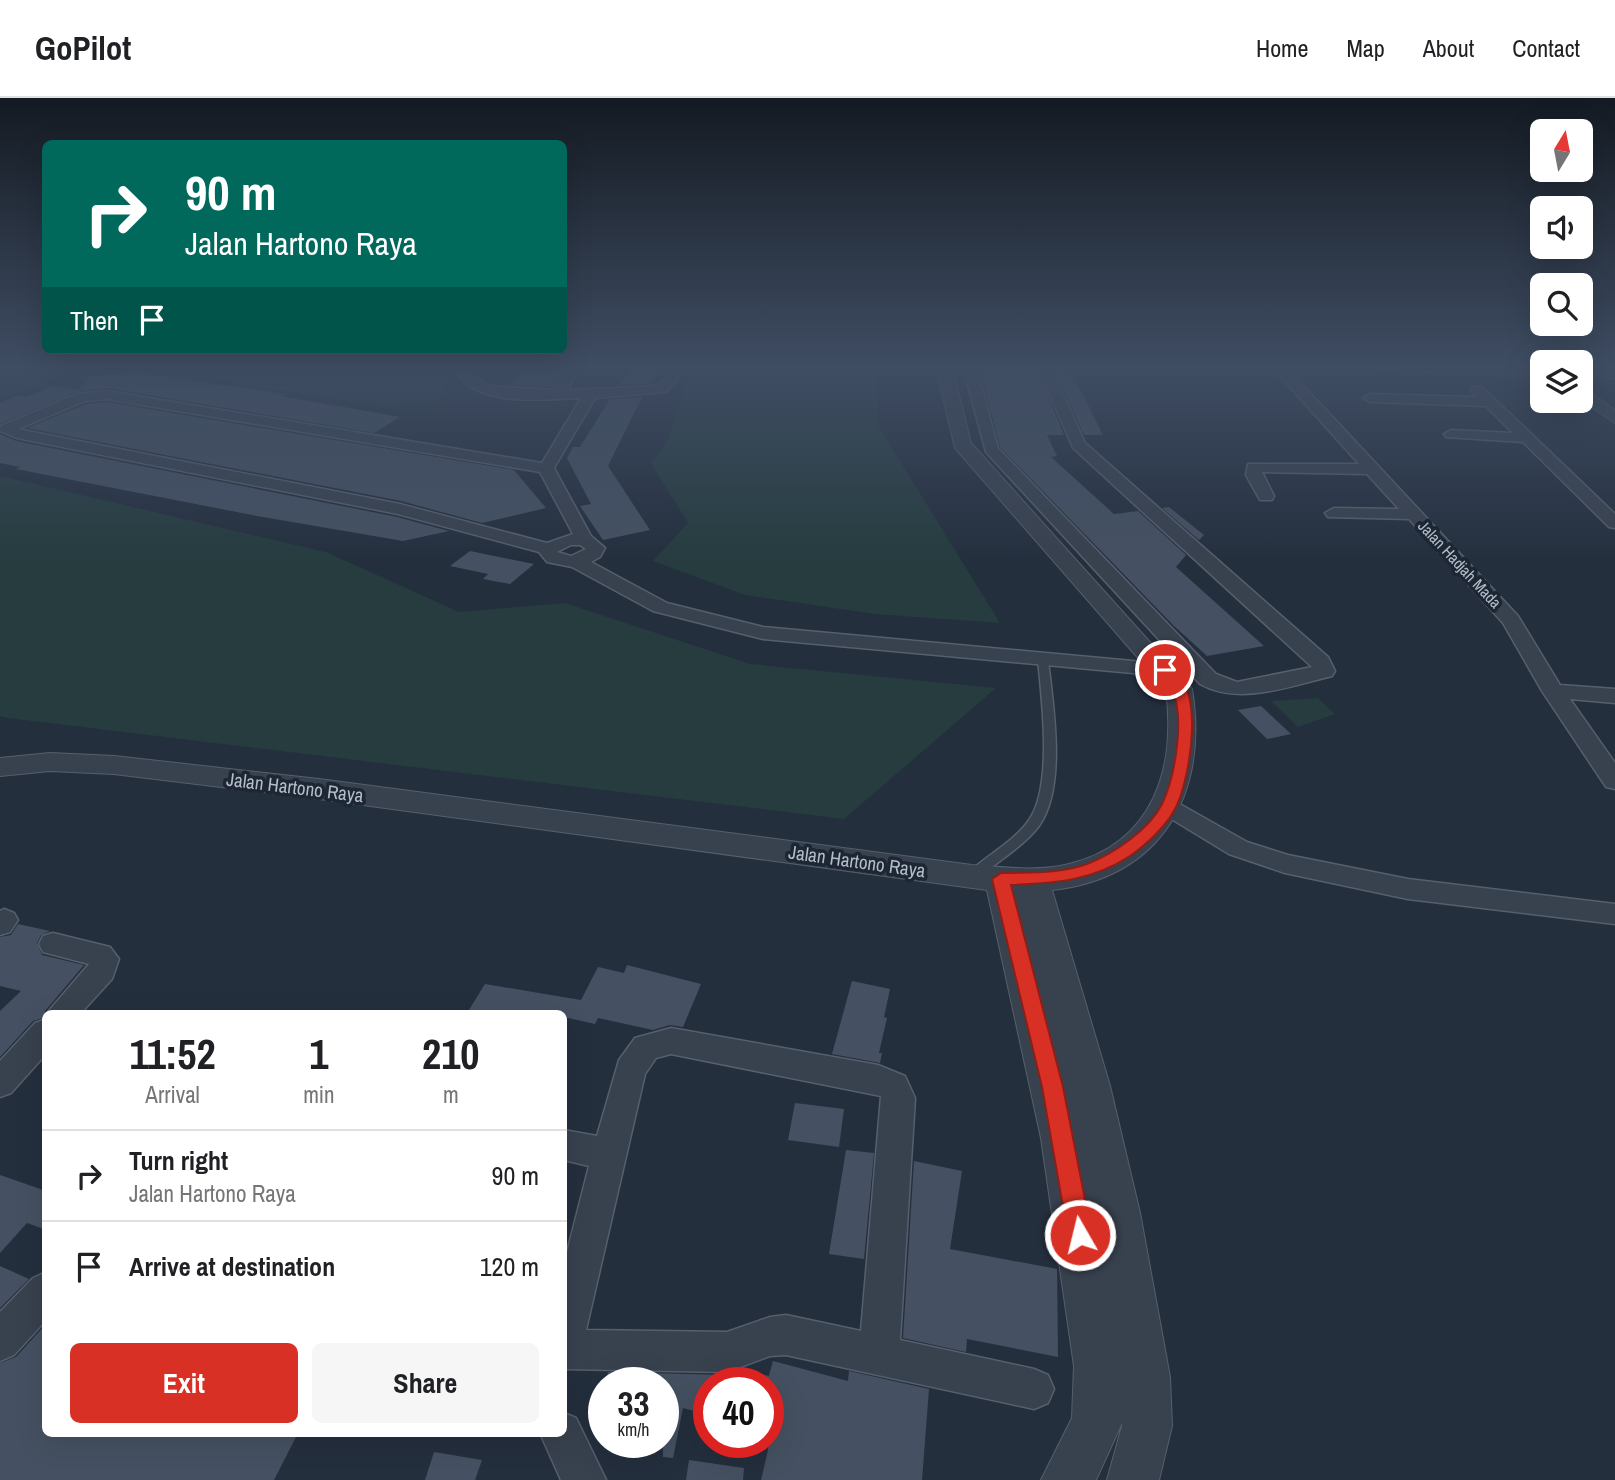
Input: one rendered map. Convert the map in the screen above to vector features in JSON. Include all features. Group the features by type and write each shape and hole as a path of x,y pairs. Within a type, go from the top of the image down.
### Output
{"street":[{"path":"8,431 400,509 549,549 575,539"},
{"path":"320,431 546,468"},
{"path":"527,467 547,443 552,431"},
{"path":"546,468 568,431"},
{"name":"Jalan Hartono Raya","path":"0,767 50,762 114,765 1001,878 1068,876 1095,867 1125,851 1154,825 1169,806 1185,748 1185,713 1179,689 1165,670 961,444 958,431"},
{"path":"986,431 991,449 1208,679 1222,687 1237,689 1324,671 1321,661 1078,445 1072,431"},
{"name":"Jalan Hadjah Mada","path":"1340,431 1511,620 1553,691 1615,781"},
{"path":"1521,431 1613,519"},
{"path":"1451,434 1528,438"},
{"path":"527,467 575,539 596,548 594,554 575,561"},
{"path":"1266,496 1254,475 1254,467 1376,469"},
{"path":"546,468 575,539"},
{"path":"1334,513 1414,514"},
{"path":"549,549 548,554 553,559 575,561 660,607 763,633 1165,670"},
{"path":"1553,691 1615,696"},
{"path":"1169,806 1238,848 1285,864 1345,879 1615,914"},
{"path":"1001,878 1053,1087 1072,1186 1098,1372 1099,1409 1087,1447 1067,1480"},
{"path":"1001,878 1090,1086 1118,1213 1145,1390 1147,1426 1133,1480"},
{"path":"53,944 100,955 104,959 102,971 65,1010"},
{"path":"0,1083 42,1036"},
{"path":"567,1325 630,1070 638,1055 655,1043 671,1041 781,1059 878,1079 893,1086 898,1098 879,1353"},
{"path":"567,1146 608,1154"},
{"path":"3,1332 42,1295"},
{"path":"567,1349 727,1352 739,1350 773,1334 879,1353 1034,1389"},
{"path":"563,1437 584,1480"}],"lane":[{"path":"1001,878 1047,800 1048,702 1043,660"}],"green space":[{"path":"671,431 882,431 1000,623 875,614 745,595 653,561 688,523 651,463 668,440"},
{"path":"0,476 326,552 459,612 565,603 750,664 996,688 844,819 8,718 0,716"},
{"path":"1318,698 1335,714 1298,727 1271,701"}],"building":[{"path":"45,431 284,431 514,470 546,508 482,523 401,501"},
{"path":"590,431 625,431 608,466 650,530 603,540 580,506 591,504 567,458 573,447 580,447"},
{"path":"996,431 1063,431 1064,435 1047,435 1057,456 1051,457 1114,514 1138,511 1186,555 1176,567 1264,646 1207,656 1174,626 1000,447"},
{"path":"1082,431 1101,431 1103,435 1084,435"},
{"path":"0,434 16,441 397,517 449,531 403,541 257,516 16,469 20,467 0,463"},
{"path":"1169,507 1204,535 1199,540 1162,508"},
{"path":"470,551 534,564 510,584 483,579 488,574 450,566"},
{"path":"1261,706 1291,734 1267,739 1238,710"},
{"path":"18,924 50,931 41,935 37,943 42,955 84,965 46,1010 42,1010 42,1018 33,1021 0,1057 0,1011 21,991 0,986 0,937 11,935"},
{"path":"627,965 701,984 683,1027 670,1025 653,1030 598,1018 595,1024 567,1018 567,1010 469,1010 485,984 581,1000 598,967 624,973"},
{"path":"852,981 890,989 879,1053 882,1053 880,1063 832,1054"},
{"path":"795,1103 844,1109 839,1147 788,1140"},
{"path":"846,1150 874,1153 864,1259 829,1254"},
{"path":"914,1161 962,1171 950,1249 1057,1269 1058,1357 967,1339 966,1352 903,1338"},
{"path":"0,1175 42,1190 42,1229 27,1223 0,1253"},
{"path":"0,1266 29,1279 0,1308"},
{"path":"42,1328 42,1437 296,1437 274,1480 0,1480 0,1363 16,1357"},
{"path":"773,1361 848,1381 849,1371 929,1389 922,1480 761,1480 766,1458 784,1458 784,1367 771,1367"},
{"path":"679,1374 693,1374 693,1411 683,1408 679,1428"},
{"path":"434,1452 482,1460 475,1480 425,1480"},
{"path":"689,1460 744,1468 743,1480 686,1480"}],"route":[{"path":"1080,1235 1053,1087 1001,879 1068,876 1095,867 1125,851 1154,825 1169,806 1179,778 1185,748 1185,713 1179,689 1165,670"}]}
